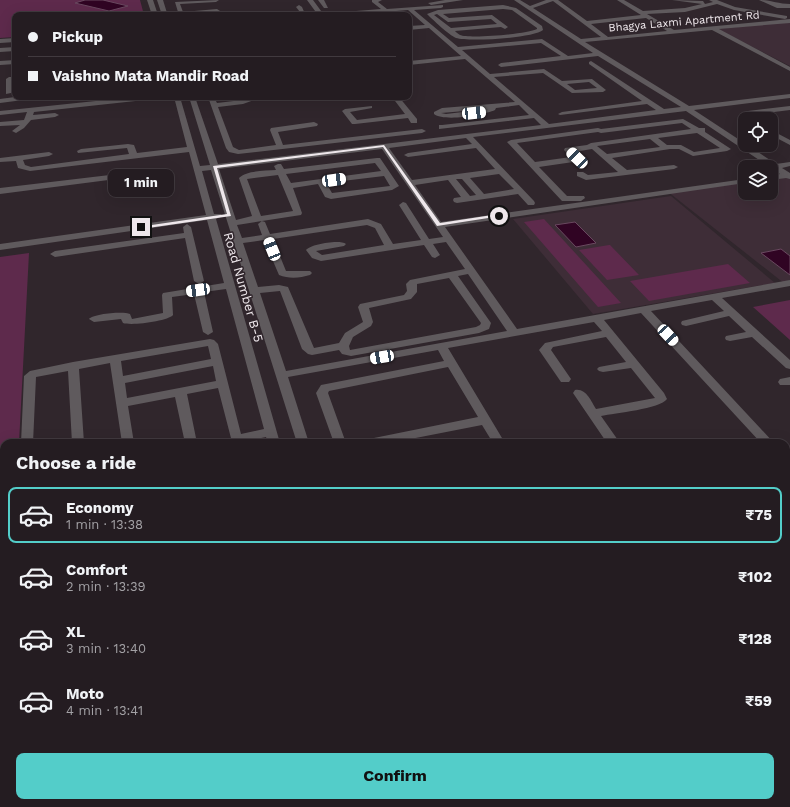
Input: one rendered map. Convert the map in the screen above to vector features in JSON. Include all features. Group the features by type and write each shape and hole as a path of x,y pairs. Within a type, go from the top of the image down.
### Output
{"street":[{"path":"150,0 154,12"},
{"path":"164,12 160,1 180,0"},
{"path":"180,12 178,3 216,0"},
{"path":"310,0 319,12"},
{"path":"321,0 326,7"},
{"path":"380,0 374,1 383,11"},
{"path":"518,0 764,160"},
{"path":"530,8 551,0"},
{"path":"555,0 606,38"},
{"path":"620,0 673,32"},
{"path":"675,0 714,2 734,8 790,20"},
{"path":"762,0 777,6 790,6"},
{"path":"383,11 464,1"},
{"path":"370,12 453,5 464,1"},
{"path":"587,23 685,10 714,2"},
{"path":"298,3 302,12"},
{"path":"453,5 461,10"},
{"path":"503,7 512,8 541,29 536,32 468,38 457,36 430,14 461,10 503,7"},
{"path":"409,8 547,126"},
{"path":"721,11 734,8"},
{"path":"205,12 217,11"},
{"path":"450,11 460,19"},
{"path":"736,17 748,11"},
{"path":"438,12 446,20 490,17 508,29"},
{"name":"Bhagya Laxmi Apartment Rd","path":"580,41 790,20"},
{"path":"449,30 502,25"},
{"path":"412,28 430,26"},
{"path":"712,28 790,69"},
{"path":"538,36 568,58"},
{"path":"0,42 12,41"},
{"path":"456,49 544,41"},
{"path":"525,42 531,47"},
{"path":"0,50 12,49"},
{"path":"501,65 599,54"},
{"path":"542,55 548,60"},
{"path":"412,63 466,57"},
{"path":"412,59 416,63"},
{"path":"610,61 590,63 662,111"},
{"path":"0,63 12,62"},
{"path":"520,63 525,68"},
{"path":"489,76 544,71 575,93 603,90 590,80 561,83"},
{"path":"503,75 512,83"},
{"path":"6,95 9,79 12,79"},
{"path":"198,169 790,96"},
{"path":"0,113 124,100"},
{"name":"Road Number B-5","path":"179,100 273,437"},
{"path":"194,100 210,123 232,150 241,152 422,131"},
{"path":"212,100 214,105 210,123 214,167 302,439"},
{"path":"214,105 243,102 248,100"},
{"path":"397,100 430,140"},
{"path":"562,114 649,102"},
{"path":"492,107 493,109 488,111 446,116 439,115 436,112 442,110 484,106 492,107 521,103"},
{"path":"83,112 85,111 85,104"},
{"path":"506,105 520,118"},
{"path":"370,108 345,111 353,121 356,122 410,116"},
{"path":"752,112 790,108"},
{"path":"16,131 29,120 31,109"},
{"path":"0,124 60,115"},
{"path":"442,127 536,116"},
{"path":"588,120 614,141"},
{"path":"605,157 681,147 694,154 727,149 686,122 680,121 511,142 565,199 649,187"},
{"path":"280,148 274,130 314,124"},
{"path":"533,165 577,159 568,150 592,145 716,128"},
{"path":"468,136 531,203"},
{"path":"651,136 668,148"},
{"path":"778,136 790,143"},
{"path":"81,151 128,146 131,147 134,156"},
{"path":"384,146 514,333"},
{"path":"408,155 477,146"},
{"path":"592,146 625,173"},
{"path":"19,158 22,166 30,169 192,149"},
{"path":"0,160 49,154"},
{"path":"0,238 210,214 231,219 260,221 298,213 288,186 274,159"},
{"path":"308,273 283,275 243,178 377,160 395,186 331,196 328,195 321,182"},
{"path":"778,166 790,164"},
{"path":"580,174 586,178 674,167"},
{"path":"778,169 789,176"},
{"path":"410,183 501,171"},
{"path":"0,191 152,172"},
{"path":"288,186 386,173"},
{"path":"464,176 482,196"},
{"path":"778,177 789,176"},
{"path":"450,178 467,198"},
{"path":"439,225 738,182"},
{"path":"457,200 520,191"},
{"path":"403,205 435,255"},
{"path":"0,247 186,221 210,214"},
{"path":"186,221 208,332"},
{"path":"238,241 368,222 378,226 391,247"},
{"path":"54,254 189,235"},
{"path":"341,244 314,248 311,250 315,256 321,258 449,239"},
{"path":"452,275 486,323 485,327 479,330 351,353 346,352 344,346 349,335 368,322 363,307 364,306 407,297 412,292 412,283 471,271"},
{"path":"281,376 790,283"},
{"path":"94,318 124,315 126,316 127,321 130,322 165,316 168,315 167,295 199,285 230,285"},
{"path":"254,291 279,288 284,289 311,352 344,346"},
{"path":"715,297 790,366"},
{"path":"644,310 764,439"},
{"path":"686,323 732,312"},
{"path":"594,413 659,401 660,396 597,318"},
{"path":"566,378 545,350 546,347 553,344 609,333"},
{"path":"730,338 755,333"},
{"path":"27,439 30,376 38,371 210,342 212,344 222,384 234,439"},
{"path":"441,346 497,439"},
{"path":"115,358 127,439"},
{"path":"118,380 216,362"},
{"path":"339,439 322,393 325,388 451,363"},
{"path":"603,369 634,364"},
{"path":"73,365 78,439"},
{"path":"122,403 222,384"},
{"path":"180,392 190,439"},
{"path":"580,393 611,439"},
{"path":"389,439 485,420"},
{"path":"254,439 273,437"}],"shaded area":[{"path":"0,0 140,0 143,12 12,12 12,37 0,38"},
{"path":"85,0 103,0 128,6 109,11 75,3"},
{"path":"790,22 790,66 717,29"},
{"path":"790,177 790,283 785,284 667,191 738,182 738,200 778,200 778,178"},
{"path":"671,196 775,283 593,314 513,219"},
{"path":"544,219 621,303 598,307 524,222"},
{"path":"575,222 596,243 576,247 555,225"},
{"path":"610,245 639,275 607,280 579,250"},
{"path":"781,249 790,256 790,275 761,253"},
{"path":"29,253 19,439 0,439 0,257"},
{"path":"728,264 750,283 649,301 630,281"},
{"path":"790,300 790,340 753,307"}],"route":[{"path":"141,227 230,215 214,167 384,146 439,225 499,216"}]}
